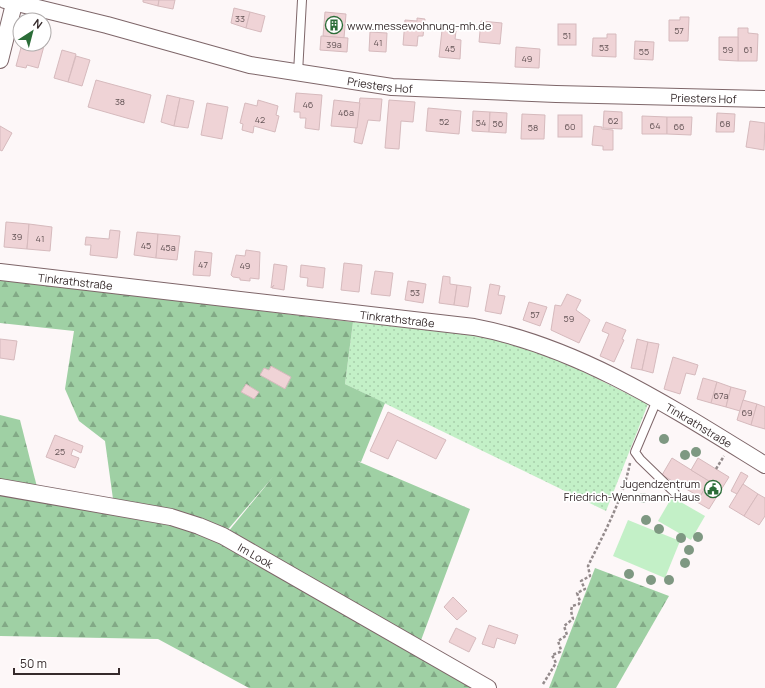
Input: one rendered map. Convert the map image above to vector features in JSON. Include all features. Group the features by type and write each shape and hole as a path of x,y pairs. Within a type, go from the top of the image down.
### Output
{"street":[{"name":"Priesters Hof","path":"12,1 107,25 250,65 392,87 556,94 765,99"},
{"path":"0,60 12,1"},
{"name":"Tinkrathstraße","path":"0,272 474,327 500,332 519,337 564,355 657,400 765,465"},
{"name":"Im Look","path":"0,487 94,505 164,516 199,526 224,536 488,688"}],"lane":[{"path":"298,73 302,0"},
{"path":"657,400 635,452 640,459 675,493"}],"path":[{"path":"544,684 556,663 552,655 560,652 561,650 558,641 567,635 564,626 573,619 571,611 572,606 579,604 580,601 577,593 585,589 581,581 590,576 588,566 616,508 635,452"}],"green space":[{"path":"0,279 353,322 345,384 385,403 361,462 357,461 470,509 417,651 484,688 249,688 158,639 0,636 0,489 175,520 223,538 273,477 224,534 113,499 105,441 79,421 65,389 74,331 0,323"},
{"path":"353,322 487,335 540,350 648,404 606,511 345,384"},
{"path":"0,415 20,420 37,487 0,481"},
{"path":"672,497 705,516 691,540 658,521"},
{"path":"628,520 680,541 665,578 613,556"},
{"path":"595,568 669,596 616,688 549,688"}],"building":[{"path":"143,0 159,0 158,6 143,2"},
{"path":"159,0 175,0 173,9 158,6"},
{"path":"234,8 250,12 246,28 231,23"},
{"path":"250,12 265,16 261,32 246,28"},
{"name":"www.messewohnung-mh.de","path":"325,12 346,14 344,38 323,36"},
{"path":"680,17 689,17 688,41 669,41 669,20 680,20"},
{"path":"417,18 425,19 423,36 418,36 417,46 403,45 405,20 417,21"},
{"path":"481,21 502,23 500,44 479,42"},
{"path":"558,24 576,24 576,45 558,45"},
{"path":"738,28 748,28 748,33 758,34 757,61 738,61"},
{"path":"442,30 456,31 455,39 461,40 460,59 439,57"},
{"path":"370,32 387,33 386,52 369,51"},
{"path":"607,34 616,34 616,57 592,56 593,38 607,38"},
{"path":"321,36 348,38 347,52 320,50"},
{"path":"719,37 738,37 738,61 719,60"},
{"path":"635,41 654,42 653,60 634,59"},
{"path":"516,47 540,49 539,68 515,67"},
{"path":"62,50 76,54 68,82 54,78"},
{"path":"20,52 42,52 38,68 27,65 26,68 16,66"},
{"path":"76,56 90,60 82,86 68,82"},
{"path":"96,80 151,95 144,123 88,107"},
{"path":"296,93 322,95 319,130 305,128 306,118 300,118 300,112 294,112"},
{"path":"167,95 180,98 174,126 161,122"},
{"path":"180,98 194,101 188,128 174,126"},
{"path":"360,98 382,99 380,121 368,120 362,144 354,142"},
{"path":"258,100 278,106 276,115 279,116 275,132 254,126 253,133 242,130 243,124 240,123 245,103 257,106"},
{"path":"334,100 360,103 357,128 331,126"},
{"path":"389,100 415,102 413,122 401,121 399,149 385,148"},
{"path":"207,103 228,107 222,139 201,135"},
{"path":"428,108 461,111 459,134 426,131"},
{"path":"473,111 490,112 489,132 472,131"},
{"path":"604,111 622,112 622,129 603,128"},
{"path":"490,112 507,113 506,133 489,132"},
{"path":"717,113 735,114 734,132 716,132"},
{"path":"522,114 545,115 544,139 521,139"},
{"path":"558,115 582,115 582,137 558,137"},
{"path":"642,116 667,117 667,134 642,134"},
{"path":"667,117 692,117 691,135 667,134"},
{"path":"750,121 765,123 764,150 746,147"},
{"path":"0,126 12,133 2,151 0,150"},
{"path":"594,126 602,127 602,129 613,130 613,150 603,150 603,146 592,145"},
{"path":"6,222 29,224 27,249 4,247"},
{"path":"29,224 52,227 50,251 27,249"},
{"path":"110,230 120,231 117,258 90,255 91,245 85,245 86,237 109,239"},
{"path":"137,232 158,234 156,258 134,255"},
{"path":"158,234 180,236 177,260 156,258"},
{"path":"246,250 260,252 259,279 250,278 250,281 240,280 240,278 233,277 231,275 236,255 245,256"},
{"path":"195,251 212,253 210,276 193,275"},
{"path":"344,263 362,265 359,292 341,290"},
{"path":"274,264 287,266 284,290 272,288 274,285 271,288"},
{"path":"301,265 325,268 323,288 307,286 308,278 300,277"},
{"path":"375,271 393,273 390,296 371,294"},
{"path":"443,276 450,277 450,284 457,285 454,305 439,303"},
{"path":"408,281 426,284 423,303 405,300"},
{"path":"490,284 500,286 498,295 505,296 501,314 485,311"},
{"path":"457,285 471,287 468,307 454,305"},
{"path":"567,294 581,300 576,310 590,320 579,343 551,330 555,305 561,306"},
{"path":"529,302 547,307 540,326 523,320"},
{"path":"606,322 626,330 622,339 624,340 614,362 600,356 609,334 602,331"},
{"path":"0,339 17,341 14,360 0,358"},
{"path":"637,339 648,342 642,370 631,368"},
{"path":"648,342 659,344 653,373 642,370"},
{"path":"673,357 698,365 695,375 686,373 680,394 664,389"},
{"path":"271,366 291,377 285,389 260,375 264,368 269,370"},
{"path":"703,378 717,382 711,403 697,399"},
{"path":"717,382 731,387 726,407 711,403"},
{"path":"246,384 259,392 254,399 241,392"},
{"path":"731,387 746,391 740,411 726,407"},
{"path":"743,400 757,404 751,425 737,420"},
{"path":"757,404 765,407 765,429 751,425"},
{"path":"388,412 446,440 436,459 397,440 388,459 370,451"},
{"path":"55,435 83,446 81,453 73,449 71,455 79,458 75,468 46,457"},
{"path":"672,458 709,481 700,497 662,475"},
{"name":"Jugendzentrum Friedrich-Wennmann-Haus","path":"698,458 729,477 709,509 697,502 709,481 691,470"},
{"path":"741,472 748,476 737,494 731,491"},
{"path":"743,484 758,494 744,516 729,507"},
{"path":"758,494 765,498 765,516 759,525 744,516"},
{"path":"453,597 467,611 457,620 444,607"},
{"path":"489,625 518,635 515,644 497,638 494,648 482,644"},
{"path":"456,628 476,638 469,652 449,642"}],"place":[{"name":"www.messewohnung-mh.de","path":"334,25"},
{"name":"Jugendzentrum Friedrich-Wennmann-Haus","path":"713,489"}]}
